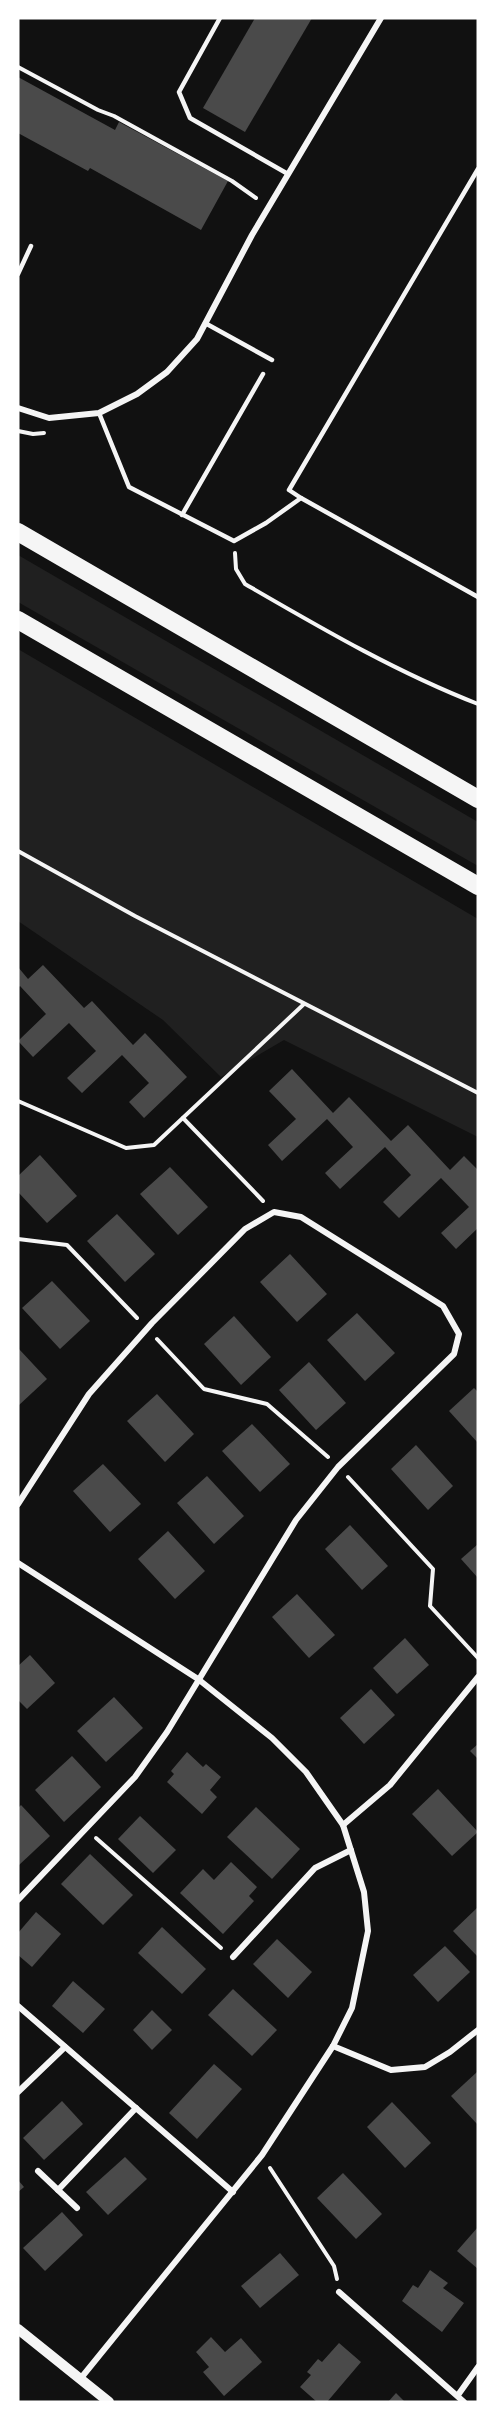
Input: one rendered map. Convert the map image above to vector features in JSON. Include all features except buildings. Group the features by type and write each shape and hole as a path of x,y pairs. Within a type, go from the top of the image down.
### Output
{"highway":[{"path":"18,532 478,800"},
{"path":"18,620 478,886"}],"street":[{"path":"18,408 49,418 99,413 137,394 167,372 196,339 288,174 381,18"},
{"path":"18,1504 89,1394 147,1329 245,1229 274,1212 301,1217 443,1306 459,1334 454,1354 338,1467 296,1520 167,1732 135,1777 18,1900"},
{"path":"18,1563 198,1679 272,1738 306,1772 343,1825 364,1892 368,1932 352,2008 333,2046 262,2155 81,2378"},
{"path":"343,1825 390,1785 478,1677"},
{"path":"232,1957 315,1868 351,1850"},
{"path":"18,2006 233,2192"},
{"path":"333,2046 391,2070 425,2067 450,2052 478,2030"},
{"path":"18,2092 65,2047"},
{"path":"58,2190 136,2108"},
{"path":"38,2171 77,2208"},
{"path":"339,2292 464,2402"},
{"path":"18,2329 109,2402"},
{"path":"458,2395 478,2367"}],"lane":[{"path":"220,18 179,92 190,118 288,174"},
{"path":"478,169 289,490 478,597"},
{"path":"18,274 31,246"},
{"path":"205,323 272,360"},
{"path":"182,515 263,374"},
{"path":"99,413 129,488 234,541 266,523 300,498"}],"path":[{"path":"18,67 173,148 232,181 270,206"},
{"path":"234,541 236,569 245,584 388,665 478,704"},
{"path":"18,851 135,916 478,1093"},
{"path":"18,1101 126,1148 154,1145 304,1004"},
{"path":"183,1118 274,1212"},
{"path":"18,1239 67,1245 204,1389 267,1404 338,1467 433,1569 430,1606 478,1658"},
{"path":"86,1830 232,1957"},
{"path":"262,2155 334,2266 339,2292"}],"shaded area":[{"path":"18,555 478,822 478,866 18,602"},
{"path":"18,649 478,919 478,1137 284,1040 221,1077 163,1020 18,921"}]}
